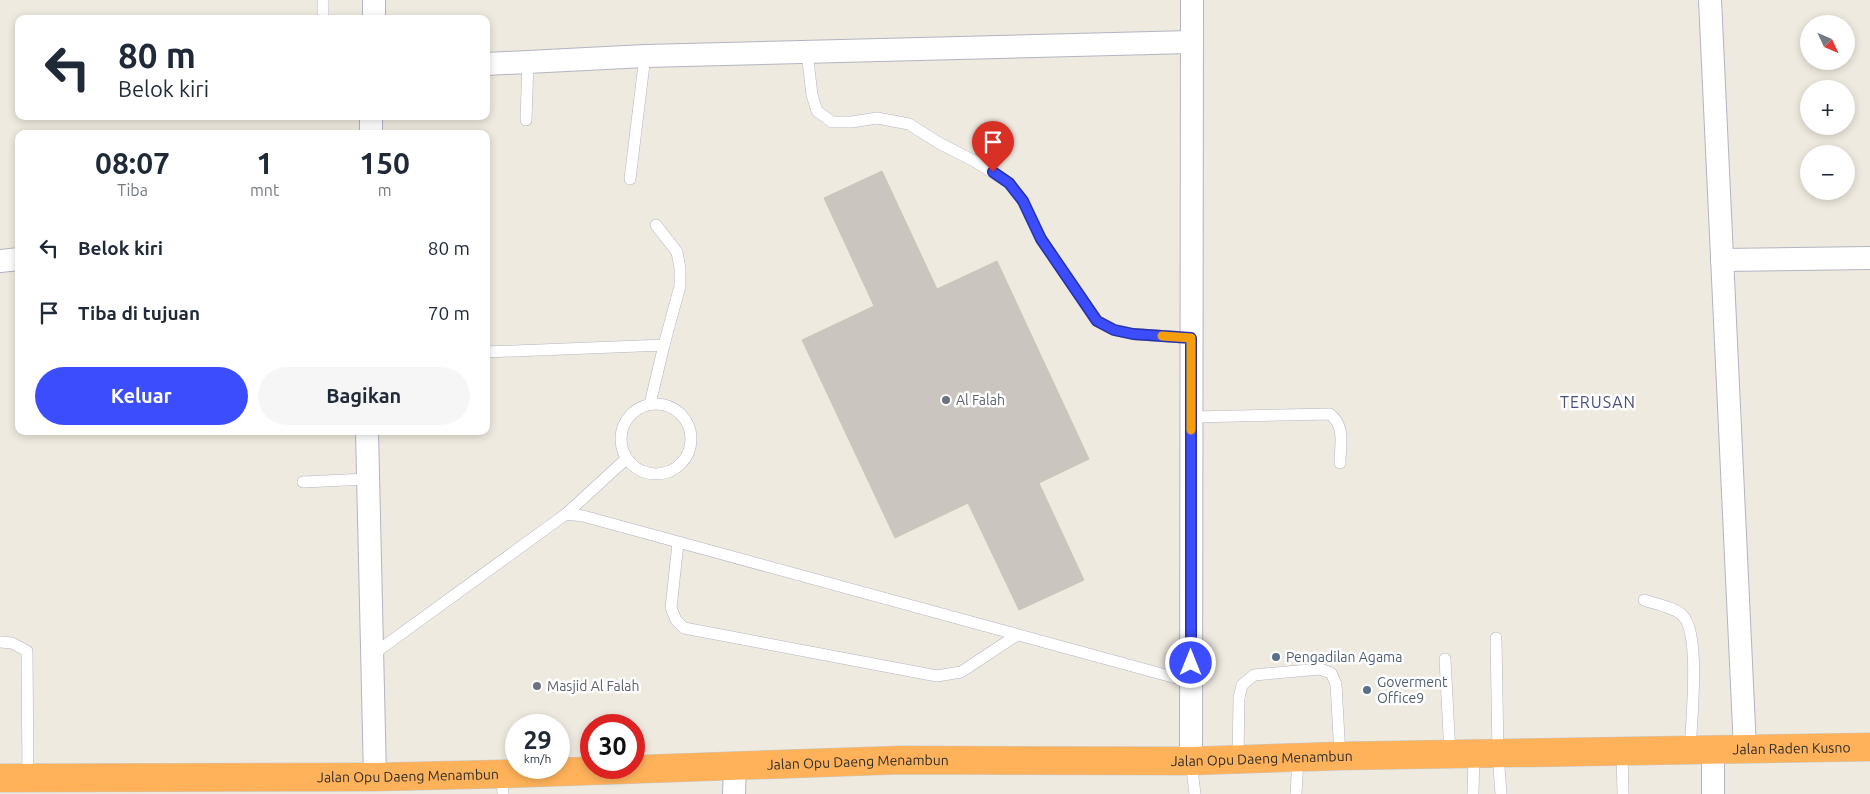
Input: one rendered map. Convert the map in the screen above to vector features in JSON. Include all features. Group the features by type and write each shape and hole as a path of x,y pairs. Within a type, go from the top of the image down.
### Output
{"highway":[{"name":"Jalan Raden Kusno","path":"1702,751 1870,747"},
{"name":"Jalan Opu Daeng Menambun","path":"10,780 176,782 249,786 361,780 502,784 735,766 901,760 1191,761 1340,756 1702,751"}],"street":[{"path":"374,0 374,15"},
{"path":"1191,761 1192,0"},
{"path":"1710,0 1745,749"},
{"path":"490,64 644,56 1192,42"},
{"path":"1722,260 1870,258"},
{"path":"0,261 15,259"},
{"path":"361,780 372,654 367,435"},
{"path":"1702,751 1713,794"},
{"path":"734,794 735,766"}],"lane":[{"path":"323,0 324,15"},
{"path":"807,52 812,95 817,111 832,122 852,122 877,118 909,124 938,143 976,162 1009,183 1023,201 1041,239 1097,321 1114,330 1133,334 1191,338"},
{"path":"630,179 644,56"},
{"path":"526,120 528,62"},
{"path":"650,404 680,286 680,268 677,252 656,225"},
{"path":"490,352 664,345"},
{"path":"644,404 665,404 682,414 692,432 690,453 676,469 657,475 637,471 626,459 623,455 620,435 627,416 644,404"},
{"path":"1192,417 1330,414 1337,420 1341,431 1340,463"},
{"path":"372,654 566,514 626,459"},
{"path":"303,482 367,479"},
{"path":"566,514 583,516 1191,682"},
{"path":"678,543 670,608 676,620 684,628 937,676 961,672 1017,635"},
{"path":"1644,600 1683,615 1688,623 1694,651 1702,751"},
{"path":"1473,794 1474,754 1496,638"},
{"path":"0,642 12,643 27,651 10,780"},
{"path":"1445,658 1474,754 1501,794"},
{"path":"1238,759 1239,698 1242,685 1254,675 1320,669 1331,673 1336,684 1340,756"},
{"path":"1622,752 1623,794"},
{"path":"1296,794 1298,758"},
{"path":"1191,761 1195,794"}],"building":[{"name":"Al Falah","path":"882,171 937,289 997,261 1089,459 1039,483 1084,580 1019,610 968,503 895,538 802,340 874,306 824,198"}],"slow traffic":[{"path":"1162,336 1191,338 1191,430"}],"place":[{"name":"Al Falah","path":"946,400"},
{"name":"Pengadilan Agama","path":"1276,657"},
{"name":"Masjid Al Falah","path":"537,686"},
{"name":"Goverment Office9","path":"1367,690"}],"district":[{"name":"TERUSAN","path":"1598,402"}],"route":[{"path":"993,172 1009,183 1023,201 1041,239 1097,321 1114,330 1133,334 1191,338 1191,663"}]}
